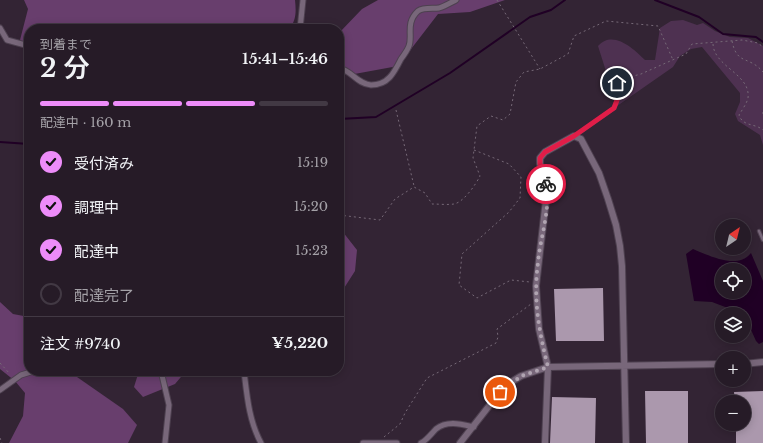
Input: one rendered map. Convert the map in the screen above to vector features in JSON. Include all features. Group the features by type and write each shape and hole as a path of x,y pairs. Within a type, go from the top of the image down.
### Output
{"street":[{"path":"301,24 303,0"},
{"path":"344,69 357,80 366,84 372,85 388,80 396,71 410,45 410,26 418,12 438,8 456,0"},
{"path":"0,28 8,40 24,45"},
{"path":"545,443 548,367 539,329 536,300 536,283 547,191 545,175 540,164 540,158 545,152 574,136 581,139 599,172 616,225 622,266 626,443"},
{"path":"751,363 763,362"},
{"path":"460,443 474,427 494,399 508,384 521,376 548,367 624,367 715,364"},
{"path":"0,390 14,379 24,374"},
{"path":"162,376 169,405 165,443"},
{"path":"245,376 252,421 262,443"},
{"path":"422,443 435,430 447,424 458,424 474,427"},
{"path":"363,443 397,443"}],"lane":[{"path":"574,136 614,108 619,95 617,83"},
{"path":"759,231 763,240"}],"path":[{"path":"497,0 540,69"},
{"path":"396,110 414,187 425,193 432,204 456,204 466,196 476,184 480,176 473,158 477,126 491,116 504,120 510,114 516,82 524,72 540,69 568,54 574,36 606,21 658,26 673,60"},
{"path":"626,78 641,74 686,54 692,44 742,40 758,43 763,47"},
{"path":"732,41 736,54 741,58 754,63 763,72"},
{"path":"713,43 718,57 747,88 748,99 739,115 741,120 763,130"},
{"path":"474,150 509,164 521,177 520,198 509,212 462,254 459,285 477,298 511,280 536,283"},
{"path":"344,216 380,220 394,199 414,187"},
{"path":"377,442 400,424 405,413 427,378 496,343 498,337 497,329 536,300"},
{"path":"0,363 14,379"},
{"path":"0,438 2,443"}],"shaded area":[{"path":"24,0 295,0 296,12 292,24 24,24 28,9"},
{"path":"378,0 505,0 470,12 438,14 398,66 349,75 344,70 344,28 362,9"},
{"path":"683,20 697,25 703,23 715,31 730,37 748,38 763,46 763,145 760,135 738,121 735,114 740,102 740,93 702,47 691,49 680,56 673,67 617,106 598,46 604,41 610,39 617,40 629,46 645,60 655,60 660,28 671,21"},
{"path":"24,24 24,45 20,40"},
{"path":"344,233 357,250 355,271 344,288"},
{"path":"693,249 715,258 739,261 751,255 751,253 763,281 763,342 759,344 756,341 751,330 751,307 725,307 712,302 694,301 686,254"},
{"path":"0,302 13,314 24,316 24,376 77,376 123,409 137,425 128,443 9,443 23,416 25,393 15,381 0,369"},
{"path":"137,376 182,376 175,384 143,397 134,387"}],"building":[{"path":"603,288 604,341 556,341 554,289"},
{"path":"645,391 688,391 688,443 646,443"},
{"path":"763,391 763,443 736,443 736,431 751,431 751,395 734,395 734,392"},
{"path":"552,397 596,398 595,443 550,443"}],"waterway":[{"path":"344,119 376,117 450,73 530,17 551,10 565,0"},
{"path":"655,0 699,17 723,34 756,37 763,42"},
{"path":"0,142 24,144"}],"way so far":[{"path":"500,392 508,384 521,376 548,367 539,329 536,286 546,207 546,184"}],"route":[{"path":"546,184 545,175 540,164 540,158 545,152 574,136 614,108 619,95 617,83"}]}
